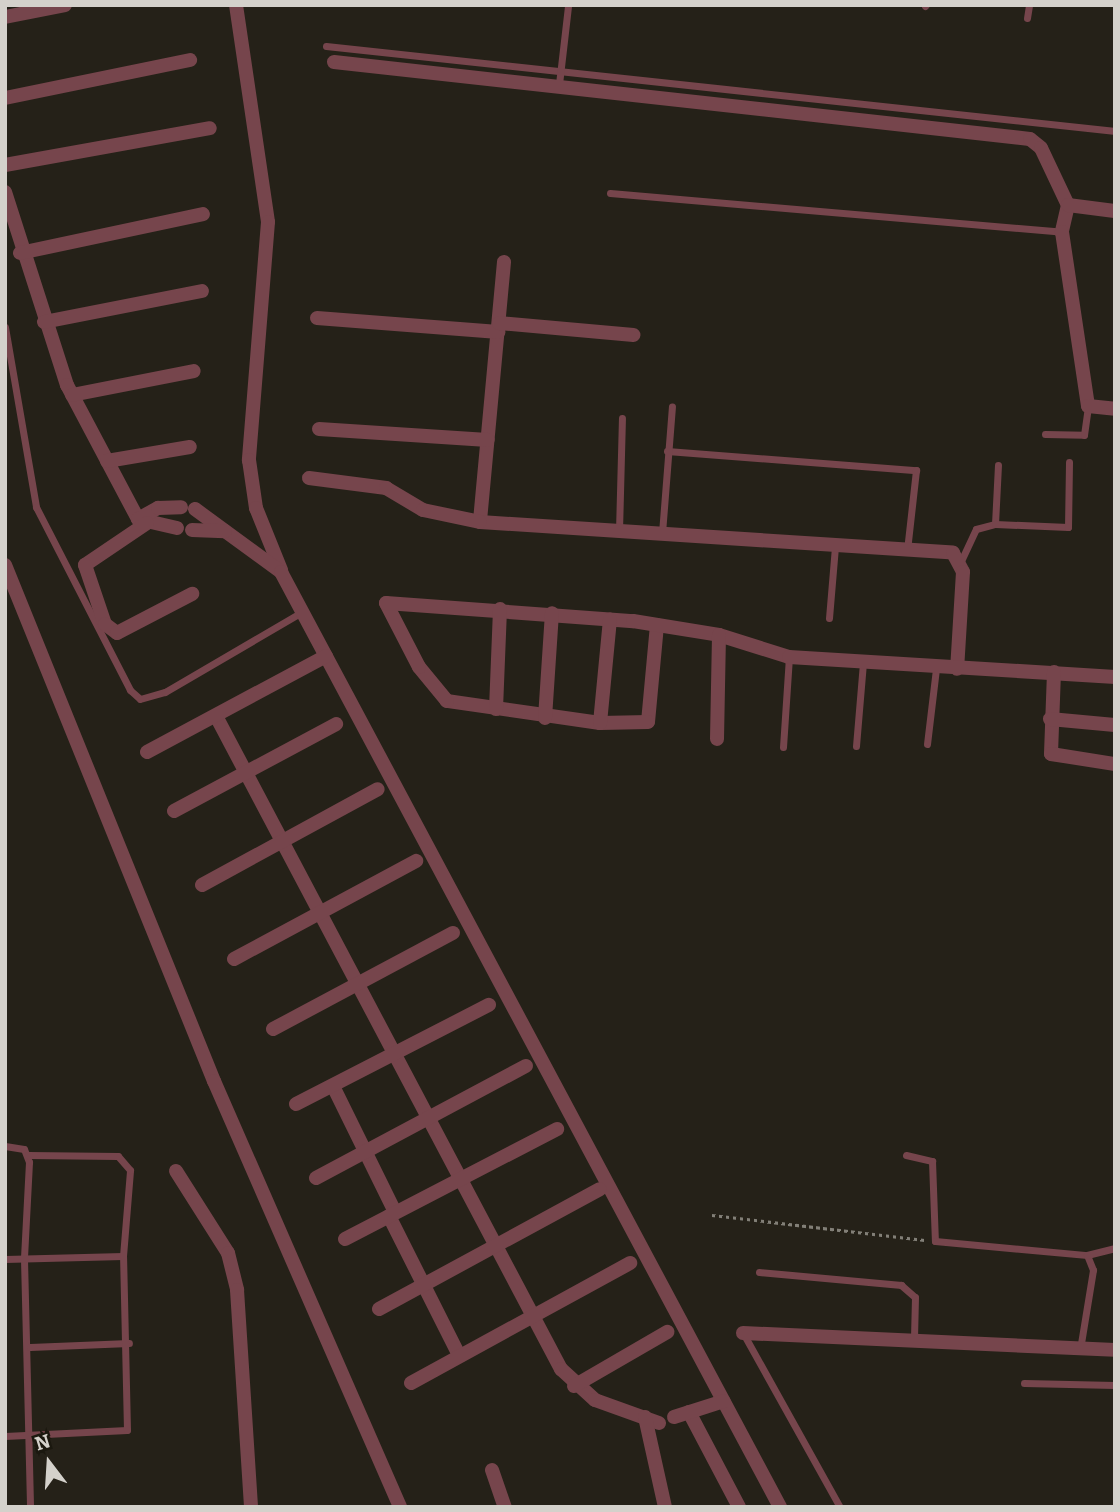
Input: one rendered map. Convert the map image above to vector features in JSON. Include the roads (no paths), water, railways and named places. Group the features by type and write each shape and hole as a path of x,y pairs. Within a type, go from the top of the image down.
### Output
{"street":[{"path":"5,17 65,5"},
{"path":"236,5 268,222 249,460 256,508 281,572 780,1507"},
{"path":"5,97 190,60"},
{"path":"334,62 559,78 1009,134 1041,148 1068,205 1062,232 1088,407 1115,409"},
{"path":"5,165 210,128"},
{"path":"5,191 20,253 72,395 142,521 184,529 225,531"},
{"path":"1068,205 1115,211"},
{"path":"20,253 203,214"},
{"path":"480,522 504,262"},
{"path":"44,322 202,290"},
{"path":"317,318 633,335"},
{"path":"72,395 194,371"},
{"path":"319,429 488,440"},
{"path":"107,461 190,447"},
{"path":"309,478 386,488 423,510 480,522 953,553 961,561 957,668"},
{"path":"192,594 117,633 105,624 85,565 158,508 188,508 281,572"},
{"path":"5,565 214,1081 400,1507"},
{"path":"657,625 648,722 600,723 545,718 447,701 434,689 386,603 552,613 657,625 719,635 789,657 1115,677"},
{"path":"496,709 500,609"},
{"path":"545,718 552,613"},
{"path":"600,723 610,619"},
{"path":"717,738 719,635"},
{"path":"147,752 326,656"},
{"path":"1054,672 1050,719 1051,754 1115,764"},
{"path":"216,716 533,1314 574,1386 652,1420 660,1506"},
{"path":"1050,719 1115,725"},
{"path":"174,811 336,724"},
{"path":"202,885 284,843 377,789"},
{"path":"234,959 416,861"},
{"path":"273,1029 453,933"},
{"path":"296,1104 489,1005"},
{"path":"316,1178 526,1066"},
{"path":"333,1086 423,1286 459,1355"},
{"path":"345,1239 557,1129"},
{"path":"176,1171 228,1253 237,1290 251,1507"},
{"path":"379,1309 600,1189"},
{"path":"411,1382 630,1263"},
{"path":"574,1386 667,1332"},
{"path":"743,1333 914,1338 1115,1350"},
{"path":"674,1418 724,1401"},
{"path":"689,1412 739,1507"},
{"path":"492,1470 505,1507"}],"lane":[{"path":"1027,18 1029,5"},
{"path":"559,78 568,6"},
{"path":"326,46 559,78 1115,131"},
{"path":"610,193 1062,232"},
{"path":"5,327 36,507 139,699 165,692 303,612"},
{"path":"662,534 672,406"},
{"path":"1045,434 1084,435 1088,407"},
{"path":"619,532 622,418"},
{"path":"667,451 916,470 907,550"},
{"path":"961,561 976,530 995,524 1068,527 1069,462"},
{"path":"995,524 998,465"},
{"path":"829,618 835,546"},
{"path":"783,747 789,657"},
{"path":"856,746 863,663"},
{"path":"927,744 936,668"},
{"path":"5,1146 28,1155 118,1156 130,1170 123,1256 129,1343 127,1430 29,1437 5,1436"},
{"path":"906,1154 932,1161 935,1241 1087,1255 1115,1248"},
{"path":"28,1155 23,1259 30,1347 30,1507"},
{"path":"1080,1349 1093,1270 1087,1255"},
{"path":"5,1259 123,1256"},
{"path":"759,1272 901,1285 915,1297 914,1338"},
{"path":"743,1333 840,1507"},
{"path":"30,1347 129,1343"},
{"path":"1024,1383 1115,1385"}]}
